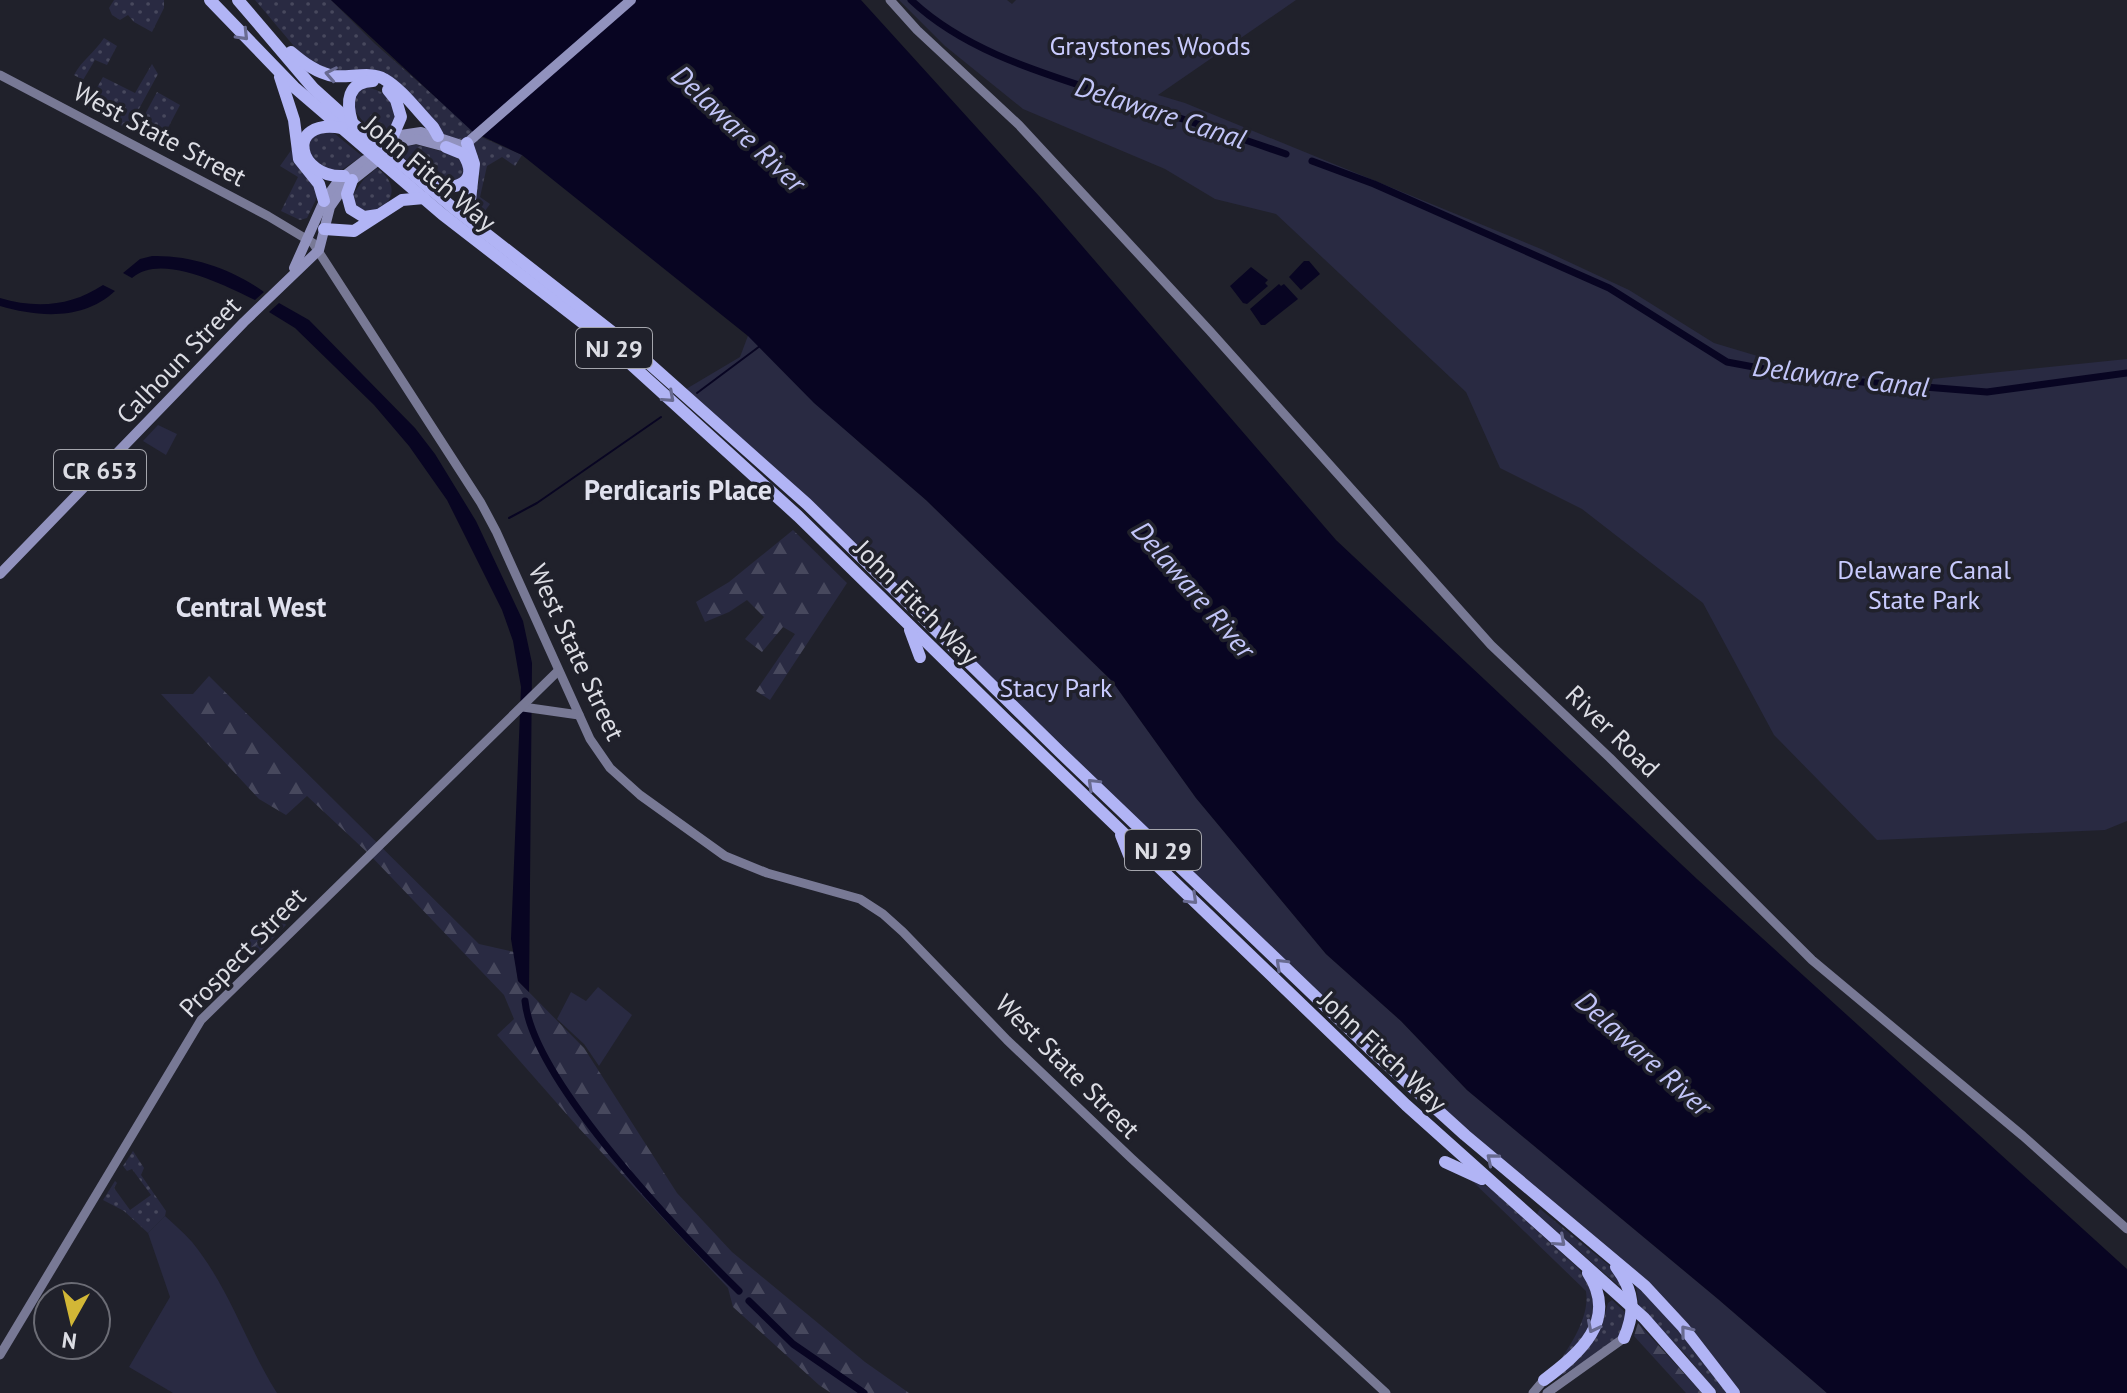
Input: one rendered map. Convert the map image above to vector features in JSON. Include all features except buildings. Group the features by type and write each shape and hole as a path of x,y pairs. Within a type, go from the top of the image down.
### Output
{"highway":[{"name":"John Fitch Way","path":"210,0 277,70 625,342 807,504 1369,1048 1465,1135 1606,1252 1664,1306 1734,1393"},
{"name":"John Fitch Way","path":"238,0 313,88 391,171 583,323 798,516 1406,1105 1644,1318 1710,1393"},
{"path":"268,34 323,74 337,77 375,75 386,80 433,127 442,142 465,157 469,168 464,181 455,188 447,190 426,185"},
{"path":"277,70 291,108 299,159 319,184 324,201"},
{"path":"378,215 364,217 351,209 347,194 348,178 321,172 307,160 303,150 306,137 314,128 347,125 347,104 352,89 364,82 379,83 393,96 401,113 393,141"},
{"path":"467,142 474,164 470,200 476,225"},
{"path":"391,171 397,188 391,206"},
{"path":"324,229 354,231 391,206 409,198 424,198"},
{"path":"907,624 920,657"},
{"path":"1115,826 1128,847 1131,860"},
{"path":"1445,1162 1497,1185"},
{"path":"1565,1218 1615,1266 1626,1281 1632,1300 1632,1317 1624,1338"},
{"path":"1545,1387 1575,1353 1598,1320 1599,1292 1580,1260"}],"main road":[{"path":"393,141 415,132 442,142 467,142 631,0"},
{"name":"Calhoun Street","path":"287,280 324,201 393,141"},
{"name":"Calhoun Street","path":"0,574 319,250 330,207 348,178"}],"street":[{"name":"River Road","path":"890,0 917,30 997,102 1109,222 1491,645 1618,766 1812,960 2045,1155 2127,1229"},
{"name":"West State Street","path":"0,75 307,238 319,250 481,503 579,715 598,752 618,776 725,856 757,870 860,899 883,914 1079,1109 1386,1393"},
{"name":"Prospect Street","path":"0,1355 201,1020 558,671"},
{"path":"521,708 579,715"},
{"path":"1533,1393 1624,1338"}],"green space":[{"path":"114,0 164,0 164,8 152,32 128,15 120,20 112,15 109,8"},
{"path":"255,0 331,0 374,43 481,137 522,155 515,166 502,157 487,166 480,197 490,204 479,219 474,202 480,176 387,77 324,72 304,58"},
{"name":"Delaware Canal State Park","path":"899,0 1007,0 1012,4 1016,0 1296,0 1158,95 1185,103 1541,249 1629,290 1714,343 1808,371 1912,381 2127,359 2127,821 2105,830 1877,840 1774,735 1703,603 1582,509 1500,468 1466,392 1276,214 1215,199 1165,169 1023,109 945,46"},
{"path":"104,38 117,46 107,65 95,60 83,80 74,75 97,48"},
{"path":"152,64 158,74 128,129 86,107 103,77 135,93"},
{"path":"365,87 384,94 394,107 394,123 382,139 351,106 352,98"},
{"path":"157,92 180,105 161,141 137,129"},
{"path":"325,130 335,134 362,156 337,173 324,171 308,155 310,138"},
{"path":"417,145 455,157 465,168 462,176 452,184 435,182 396,152"},
{"path":"292,149 319,193 307,218 300,220 281,211 298,177 280,166"},
{"path":"377,168 391,186 388,201 375,210 357,208 351,197"},
{"name":"Stacy Park","path":"749,333 861,444 926,500 1112,681 1196,798 1326,954 1401,1021 1467,1090 1827,1393 1734,1393 1664,1306 1465,1135 681,392 740,357"},
{"path":"158,425 177,434 166,455 143,441"},
{"path":"793,530 847,583 770,700 756,691 795,634 783,627 762,652 745,639 764,617 747,600 705,622 696,602 729,582"},
{"path":"209,676 479,944 514,952 518,981 584,1048 677,1193 732,1252 865,1362 909,1393 831,1393 733,1307 728,1288 497,1035 514,1019 504,995 369,854 307,796 286,815 259,799 161,694 193,694"},
{"path":"275,914 286,925 258,954 247,943"},
{"path":"598,987 632,1015 599,1066 584,1044 557,1019 571,992 586,1001"},
{"path":"133,1151 144,1168 141,1175 166,1211 148,1233 124,1211 103,1200 115,1181 114,1188 130,1210 151,1195 132,1169 127,1171 123,1166"},
{"path":"1466,1175 1491,1189 1578,1268 1592,1287 1595,1319 1584,1339 1556,1367 1582,1321 1586,1291"},
{"path":"1540,1209 1617,1272 1628,1294 1537,1214"},
{"path":"165,1216 205,1259 277,1393 173,1393 129,1367 170,1297 148,1233"},
{"path":"1636,1286 1672,1322 1727,1393 1717,1393 1639,1306"},
{"path":"1612,1300 1628,1315 1620,1336 1559,1377 1601,1329 1608,1303"},
{"path":"1638,1323 1702,1393 1686,1393 1634,1336"}],"water":[{"name":"Delaware River","path":"331,0 861,0 1039,196 1336,540 1697,879 2127,1269 2127,1393 1827,1393 1467,1090 1401,1021 1326,954 1196,798 1112,681 926,500 814,403 748,336 522,155 473,132"},
{"path":"152,256 182,258 211,265 264,292 255,300 211,280 176,270 159,268 132,278 123,273 140,259"},
{"path":"1304,261 1309,261 1320,274 1301,290 1289,277"},
{"path":"1251,267 1268,280 1265,283 1268,286 1247,304 1230,286"},
{"path":"1279,284 1284,284 1298,299 1261,325 1250,309"},
{"path":"103,285 115,291 89,308 75,312 30,313 0,306 0,298 27,304 53,304 79,297"},
{"path":"279,303 309,320 415,428 435,454 476,521 523,621 532,663 529,992 518,981 511,939 521,687 513,641 502,610 447,500 409,446 374,405 295,328 269,312"}],"waterway":[{"name":"Delaware Canal","path":"911,0 958,35 1011,61 1286,154"},
{"name":"Delaware Canal","path":"1312,161 1374,184 1609,288 1727,362 1813,378 1987,392 2127,373"},
{"path":"697,393 760,346"},
{"path":"509,518 537,503 661,417"},
{"path":"525,1001 534,1034 581,1113 647,1195 739,1291"},
{"path":"749,1301 793,1344 864,1393"}],"district":[{"name":"Perdicaris Place","path":"678,489"},
{"name":"Central West","path":"251,606"}],"park label":[{"name":"Graystones Woods","path":"1150,45"}]}
